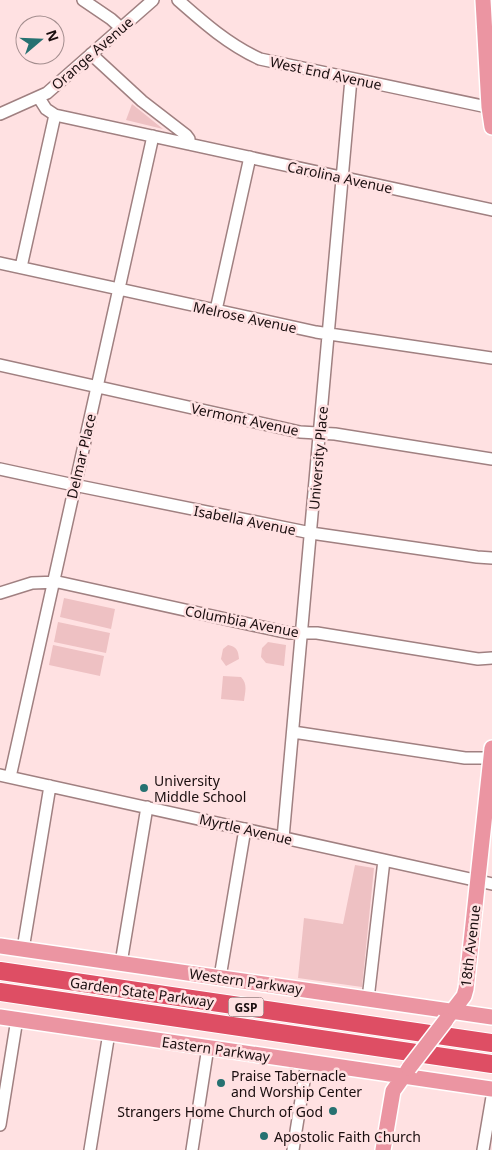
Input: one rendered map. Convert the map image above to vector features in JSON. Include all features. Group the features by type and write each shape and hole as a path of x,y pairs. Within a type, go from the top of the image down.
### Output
{"highway":[{"name":"Garden State Parkway","path":"0,971 492,1043"},
{"name":"Garden State Parkway","path":"0,992 492,1064"}],"main road":[{"path":"483,0 492,127"},
{"name":"18th Avenue","path":"383,1150 393,1091 464,996 466,989 485,882 492,754"},
{"name":"Western Parkway","path":"0,946 368,999 449,1015 492,1017"},
{"name":"Eastern Parkway","path":"0,1017 308,1062 406,1072 492,1089"}],"street":[{"path":"83,0 121,28"},
{"name":"Orange Avenue","path":"0,114 39,98 153,0"},
{"name":"West End Avenue","path":"178,0 206,25 248,54 260,59 490,108"},
{"path":"91,54 142,101 186,135 189,139 189,144"},
{"name":"University Place","path":"283,838 351,79"},
{"path":"21,268 55,115 46,109 39,98"},
{"name":"Carolina Avenue","path":"55,115 492,210"},
{"name":"Delmar Place","path":"5,776 53,582 153,136"},
{"path":"216,310 250,157"},
{"name":"Melrose Avenue","path":"0,263 329,334 492,358"},
{"name":"Vermont Avenue","path":"0,365 300,432 335,434 492,459"},
{"name":"Isabella Avenue","path":"0,469 74,486 311,533 492,558"},
{"name":"Columbia Avenue","path":"0,593 26,585 53,582 289,633 317,633 478,659 492,658"},
{"path":"293,732 465,758 492,754"},
{"name":"Myrtle Avenue","path":"5,776 485,882"},
{"path":"22,949 50,786"},
{"path":"121,963 147,808"},
{"path":"220,977 245,829"},
{"path":"368,999 384,860"},
{"path":"0,1125 17,1019"},
{"path":"90,1150 109,1033"},
{"path":"192,1150 208,1047"},
{"path":"293,1150 308,1062"},
{"path":"483,1150 492,1097"}],"shaded area":[{"path":"132,104 163,129 126,120"},
{"path":"64,598 115,609 111,629 60,617"},
{"path":"58,622 110,633 106,653 54,642"},
{"path":"268,642 286,645 284,666 266,663 261,657 262,648"},
{"path":"53,645 104,656 100,676 49,665"},
{"path":"228,645 237,649 239,659 226,666 221,659 223,649"},
{"path":"223,676 241,677 245,685 244,701 221,699"},
{"path":"355,865 374,868 362,987 298,978 304,918 343,924"}],"place":[{"name":"University Middle School","path":"144,788"},
{"name":"Praise Tabernacle and Worship Center","path":"221,1083"},
{"name":"Strangers Home Church of God","path":"333,1111"},
{"name":"Apostolic Faith Church","path":"264,1136"}]}
